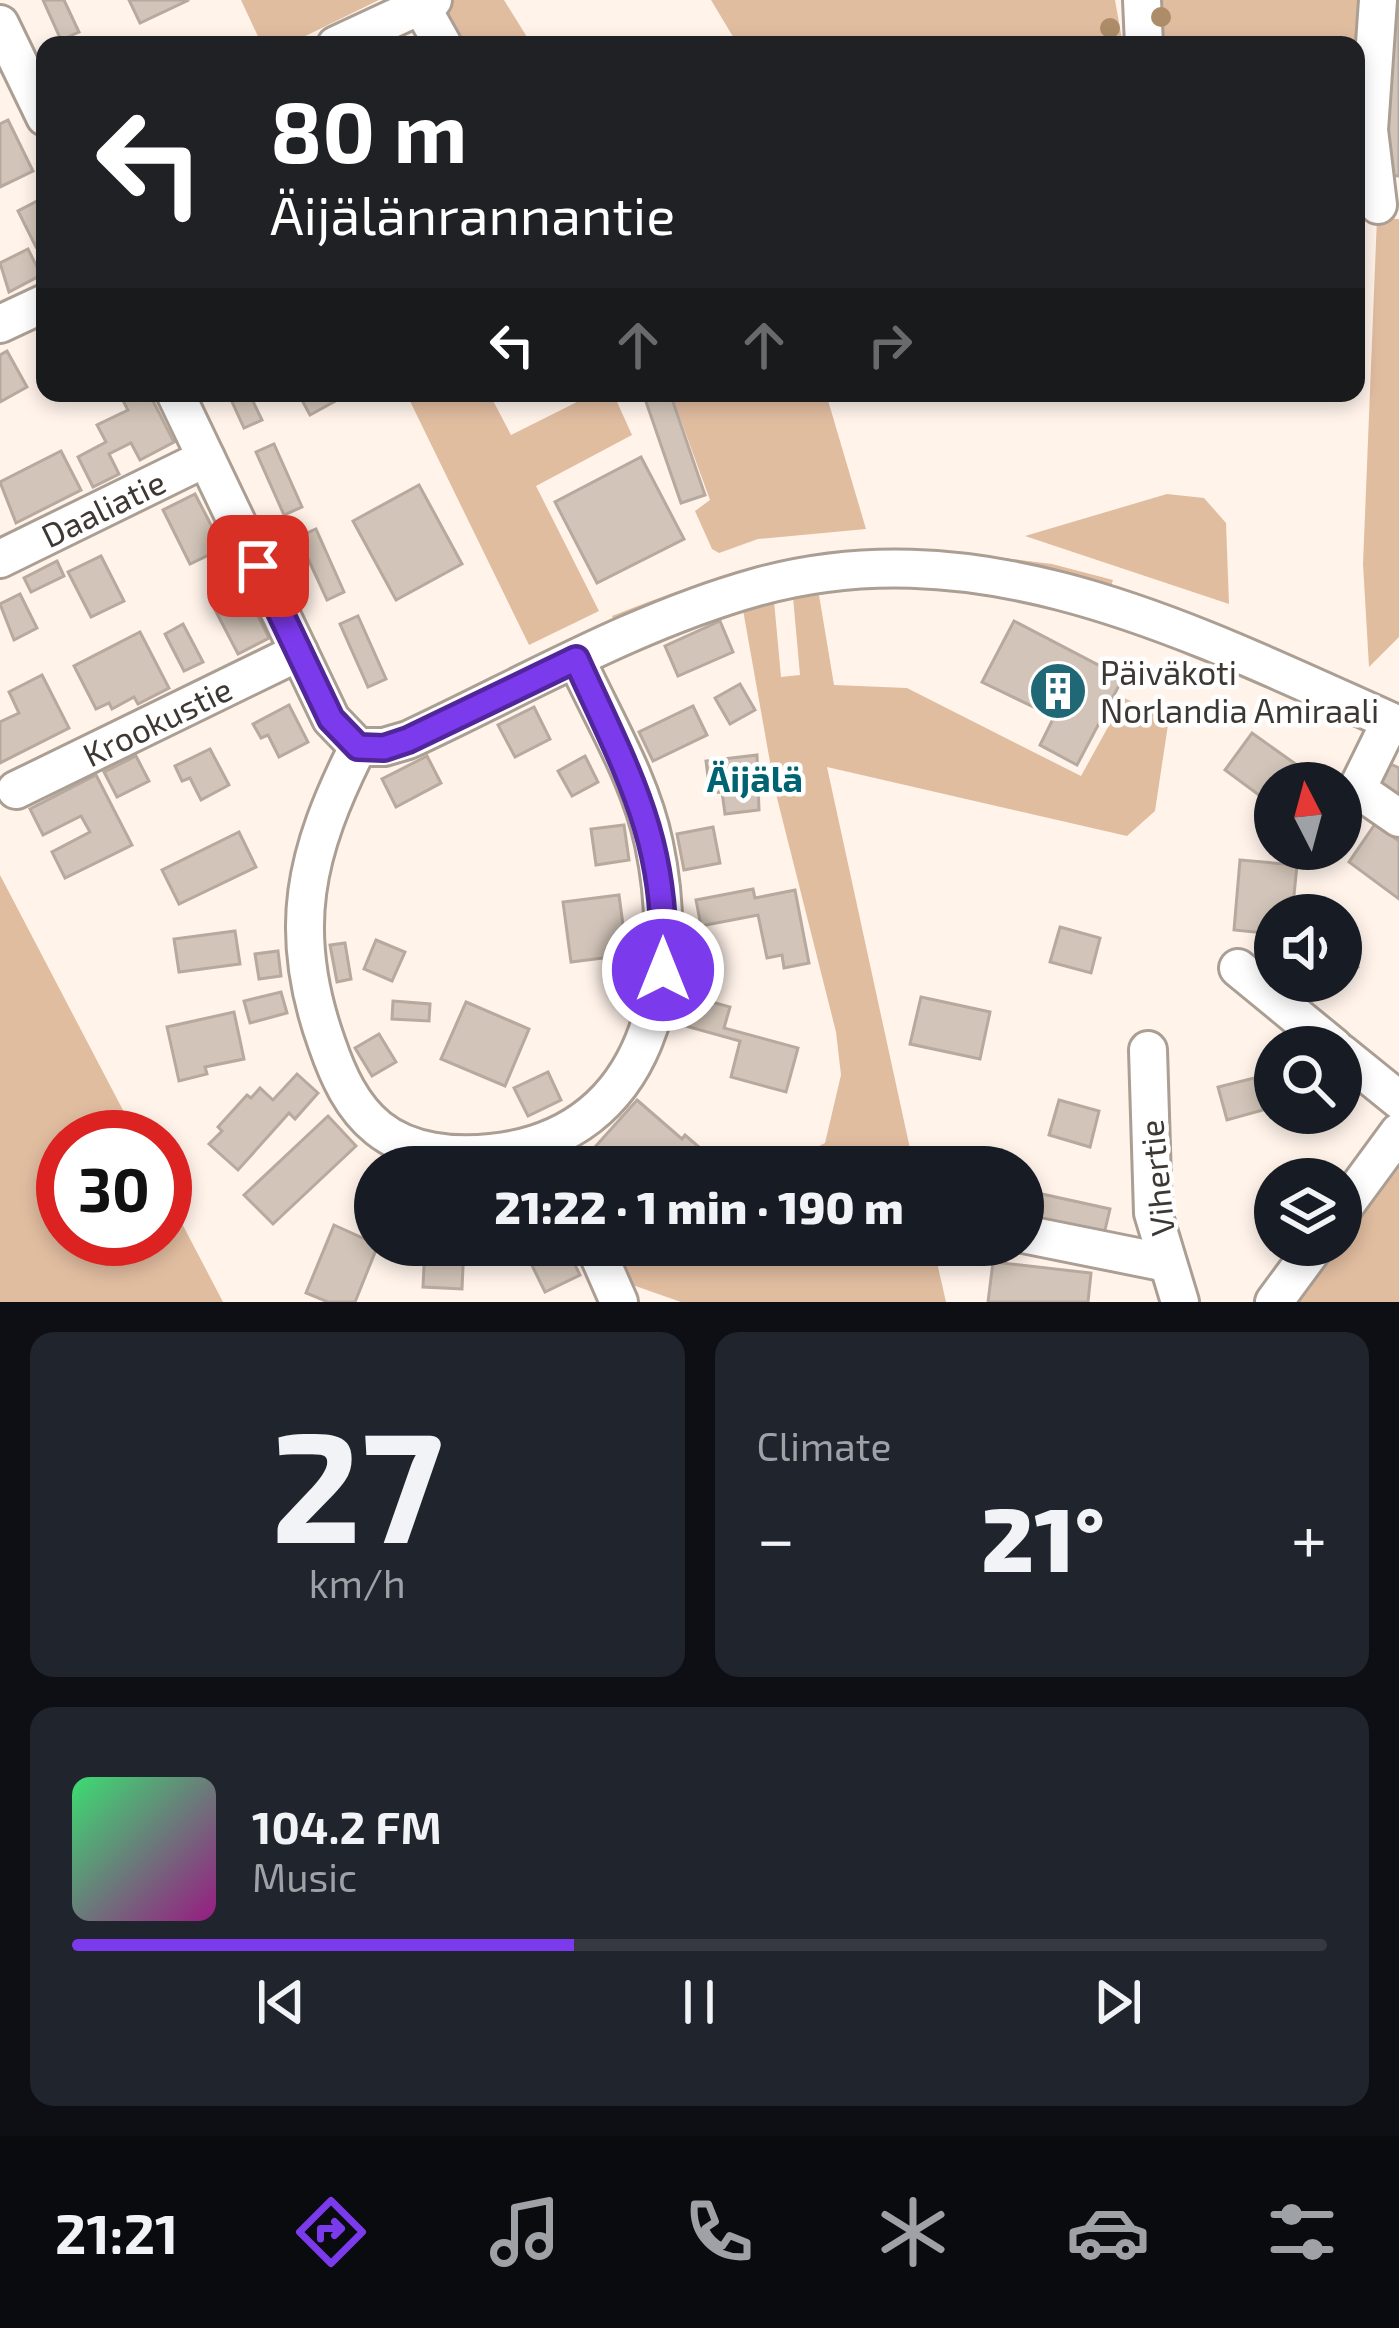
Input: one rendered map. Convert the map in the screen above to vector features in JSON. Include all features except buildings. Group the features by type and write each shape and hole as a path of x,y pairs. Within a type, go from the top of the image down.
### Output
{"street":[{"path":"1142,0 1144,36"},
{"path":"1378,0 1370,130 1378,204"},
{"path":"356,36 427,3 440,36"},
{"path":"0,24 36,98"},
{"path":"0,324 36,307"},
{"path":"179,402 331,719 358,747 384,748 408,740 576,659 701,605 761,586 817,575 934,569 986,574 1114,604 1206,639 1395,723 1358,789 1399,818"},
{"name":"Daaliatie","path":"0,559 206,458"},
{"name":"Krookustie","path":"16,790 299,652"},
{"path":"560,1146 626,1076 644,1044 663,970 665,927 654,841 644,807 576,659"},
{"path":"358,747 317,838 302,947 318,1019 355,1106 381,1131 414,1146"},
{"path":"1238,968 1309,1026"},
{"name":"Vihertie","path":"1148,1051 1154,1213 1180,1302"},
{"path":"1362,1070 1399,1100"},
{"path":"1362,1182 1399,1132"},
{"path":"1044,1238 1167,1263"},
{"path":"603,1266 619,1302"},
{"path":"1274,1302 1301,1266"}],"shaded area":[{"path":"241,0 379,0 305,36 258,36"},
{"path":"454,0 504,0 526,36 453,36 443,6"},
{"path":"711,0 1115,0 1121,36 733,36"},
{"path":"1150,0 1389,0 1381,180 1365,179 1365,36 1152,36"},
{"path":"1377,218 1399,219 1399,637 1369,667 1363,564"},
{"path":"410,402 494,402 511,435 577,402 617,402 632,435 536,486 599,611 529,645"},
{"path":"674,402 828,402 866,529 758,539 719,553 712,549 695,511 710,500"},
{"path":"1167,494 1204,498 1226,523 1229,604 1025,536"},
{"path":"937,550 1052,564 1113,580 1111,586 1001,565 936,559 616,626 612,616 692,587 771,566 852,554"},
{"path":"819,595 834,685 907,688 1081,776 1124,698 1169,718 1155,811 1127,836 827,767 909,1146 819,1146 825,1143 841,1075 836,1032 775,790 743,610 774,601 781,677 800,675 793,597"},
{"path":"0,875 123,1110 36,1110 36,1266 192,1266 192,1243 223,1302 0,1302"},
{"path":"1399,1165 1399,1302 1293,1302 1321,1266 1362,1266 1362,1213"},
{"path":"624,1266 938,1266 946,1302 681,1302 624,1282"}],"place":[{"name":"Päiväkoti Norlandia Amiraali","path":"1058,691"}],"district":[{"name":"Äijälä","path":"755,777"}],"route":[{"path":"258,566 331,719 344,738 358,747 384,748 408,740 576,659 644,807 654,841 665,927 663,970"}]}
